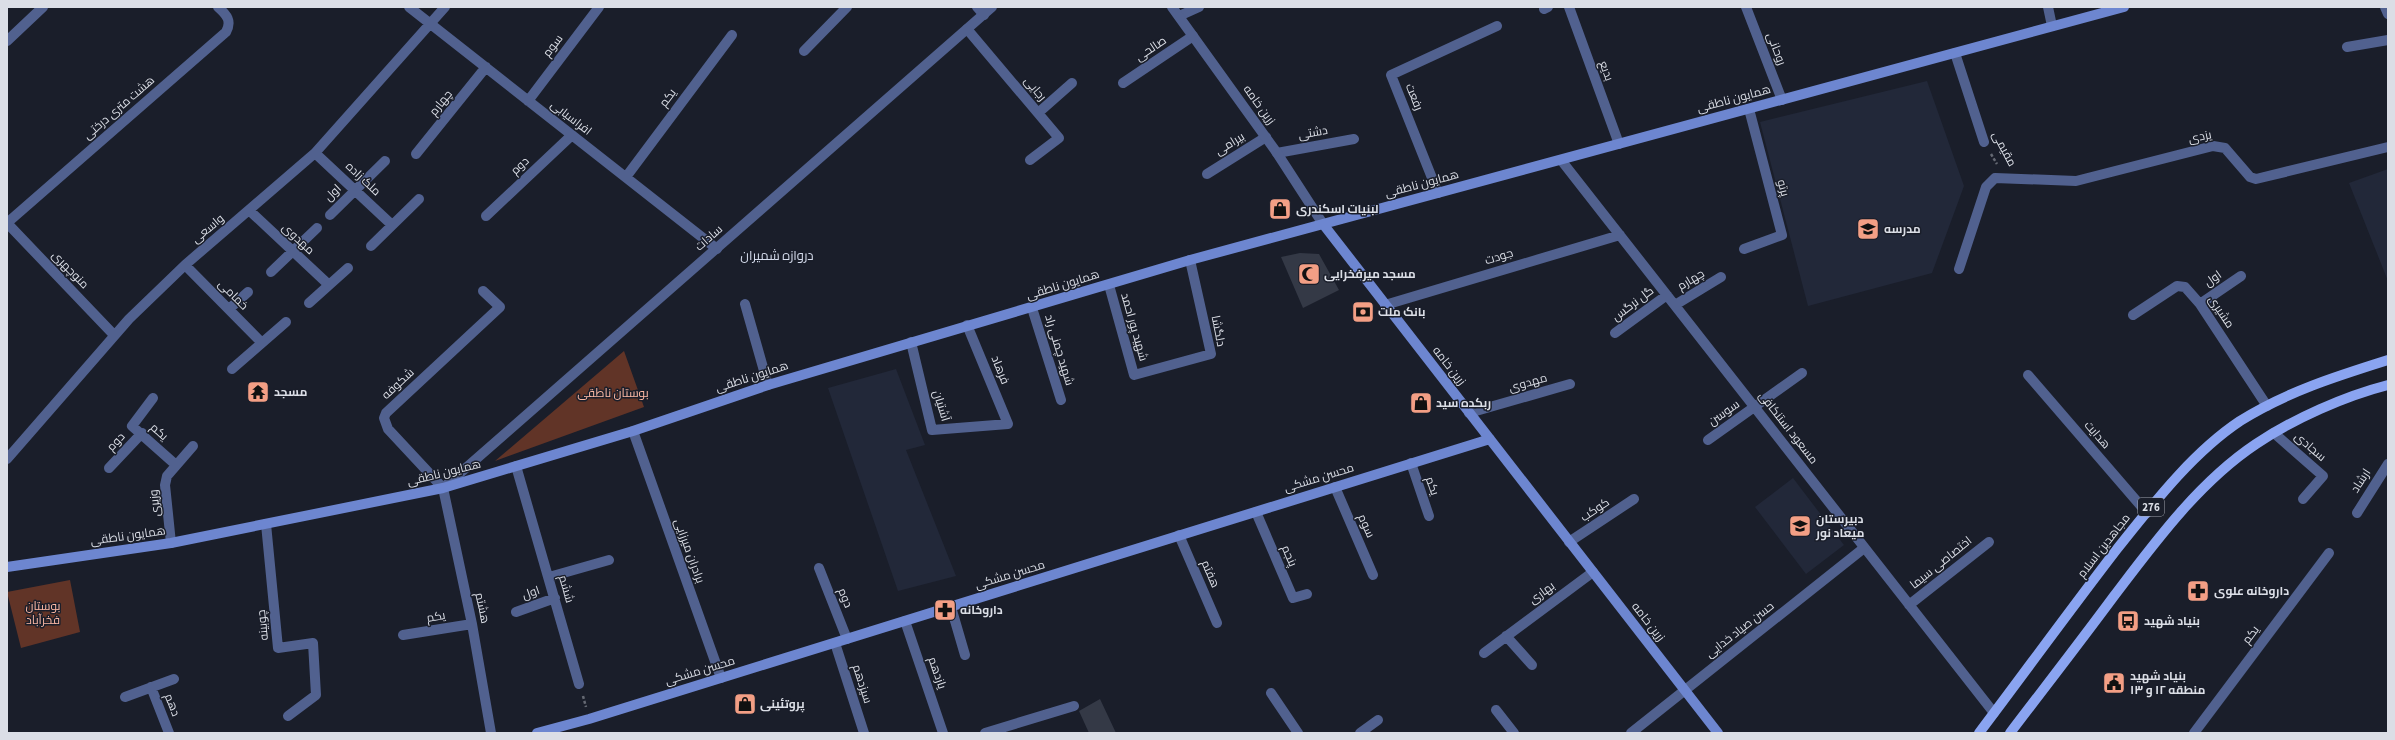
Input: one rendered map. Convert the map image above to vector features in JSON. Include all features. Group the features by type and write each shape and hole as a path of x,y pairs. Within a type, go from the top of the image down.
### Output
{"main road":[{"name":"همایون ناطقی","path":"7,566 171,543 443,488 633,431 768,385 1190,260 2124,7"},
{"name":"زرین خامه","path":"1323,224 1718,733"},
{"name":"مجاهدین اسلام","path":"1979,733 2147,512 2214,441 2240,421 2267,406 2323,380 2388,360"},
{"name":"276","path":"2010,733 2155,542 2198,493 2255,445 2274,433 2301,419 2370,390 2388,385"},
{"name":"محسن مشکی","path":"537,733 589,719 1490,439"}],"street":[{"path":"7,41 43,7"},
{"name":"هشت متری درختی","path":"7,223 226,32 229,26 229,20 218,7"},
{"name":"افراسیابی","path":"409,7 717,249"},
{"name":"واسعی","path":"7,459 114,335 185,266 315,153 445,7"},
{"name":"سوم","path":"528,101 599,7"},
{"path":"804,51 848,7"},
{"name":"سادات","path":"443,488 967,29 980,11 992,7"},
{"name":"زرین خامه","path":"1172,7 1278,153 1323,224"},
{"path":"1179,16 1198,7"},
{"name":"بدیع","path":"1569,7 1619,144"},
{"name":"روحانی","path":"1746,7 1782,100"},
{"path":"2048,7 2052,26"},
{"path":"2385,7 2388,14"},
{"name":"رفعت","path":"1438,193 1391,75 1497,26"},
{"name":"رجایی","path":"967,29 1059,138 1030,160"},
{"name":"یکم","path":"626,177 732,35"},
{"name":"صالحی","path":"1123,83 1193,36"},
{"path":"2346,47 2388,40"},
{"name":"مقیمی","path":"1955,53 1984,142"},
{"name":"چهارم","path":"416,154 486,68"},
{"path":"1038,113 1072,83"},
{"name":"پرتو","path":"1744,249 1782,235 1749,109"},
{"name":"دوم","path":"486,216 572,136"},
{"name":"بیرامی","path":"1207,174 1266,137"},
{"name":"دشتی","path":"1278,153 1354,139"},
{"name":"یزدی","path":"2004,177 2076,181 2213,146 2224,148 2250,177 2256,179 2388,147"},
{"name":"ملک زاده","path":"315,153 392,225"},
{"name":"مسعود استنکافی","path":"1561,160 1994,713"},
{"path":"355,191 385,161"},
{"name":"مقیمی","path":"1959,269 1988,183 1995,178 2004,177"},
{"name":"اول","path":"330,215 355,191"},
{"path":"372,246 419,199"},
{"name":"مهدوی","path":"250,211 329,285"},
{"name":"منوچهری","path":"7,223 114,335"},
{"path":"271,272 317,228"},
{"name":"جودت","path":"1386,305 1620,235"},
{"name":"دلگشا","path":"1134,375 1211,354 1190,260"},
{"name":"خمامی","path":"185,266 262,343"},
{"path":"309,303 348,268"},
{"name":"اول","path":"2200,304 2241,276"},
{"name":"چهارم","path":"1675,305 1721,277"},
{"name":"شهید پور احمد","path":"1109,285 1134,375"},
{"name":"مشیری","path":"2132,315 2177,286 2189,289 2267,406"},
{"name":"شکوفه","path":"443,488 388,429 384,418 386,413 500,307 483,291"},
{"path":"229,310 248,292"},
{"name":"گل نرگس","path":"1616,333 1667,295"},
{"path":"745,304 768,385"},
{"name":"شهید چمنی راد","path":"1032,308 1061,400"},
{"path":"232,369 286,322"},
{"name":"فرهاد","path":"967,325 1008,424"},
{"name":"آشتیان","path":"911,342 932,430 1008,424"},
{"name":"سوسن","path":"1708,440 1802,373"},
{"name":"هدایت","path":"2028,374 2147,512"},
{"name":"مهدوی","path":"1469,413 1570,384"},
{"name":"یکم","path":"154,398 132,426 176,465"},
{"name":"برادران میرزایی","path":"633,431 721,678"},
{"name":"سجادی","path":"2274,433 2323,476 2303,499"},
{"name":"دوم","path":"109,468 142,434"},
{"name":"وزیری","path":"171,543 166,484 167,476 193,446"},
{"name":"یکم","path":"1411,463 1429,516"},
{"name":"ارشاد","path":"2356,513 2388,464"},
{"name":"ششم","path":"516,466 579,684"},
{"name":"سوم","path":"1335,487 1373,574"},
{"name":"هشتم","path":"443,488 472,624 491,733"},
{"name":"کوکب","path":"1570,542 1634,499"},
{"name":"پنجم","path":"1256,512 1293,598 1307,594"},
{"name":"چوبینه","path":"266,524 278,648 313,643 316,695 288,716"},
{"name":"هفتم","path":"1180,535 1217,623"},
{"name":"اختصاصی سیما","path":"1909,605 1989,542"},
{"name":"حسن صیاد خدایی","path":"1631,733 1864,548"},
{"name":"یکم","path":"2194,733 2329,553"},
{"path":"549,577 609,560"},
{"name":"دوم","path":"819,568 847,639"},
{"name":"بهاری","path":"1484,653 1593,572"},
{"name":"اول","path":"516,612 555,598"},
{"path":"951,607 966,655"},
{"name":"یازدهم","path":"905,621 943,733"},
{"name":"یکم","path":"404,635 472,624"},
{"path":"1506,636 1532,665"},
{"name":"سیزدهم","path":"835,643 864,733"},
{"name":"دهم","path":"125,697 174,678"},
{"name":"دهم","path":"151,687 169,733"},
{"path":"1271,693 1298,733"},
{"path":"985,733 1074,706"},
{"path":"1496,710 1514,733"},
{"path":"1360,733 1378,720"}],"path":[{"name":"مقیمی","path":"1984,142 2004,177"},
{"path":"579,684 589,719"}],"shaded area":[{"name":"مدرسه","path":"1927,81 1964,186 1932,273 1808,306 1760,122"},
{"path":"2388,169 2388,281 2349,183"},
{"path":"896,369 925,445 906,450 956,576 898,591 828,388"},
{"name":"دبیرستان میعاد نور","path":"1793,478 1844,545 1806,574 1755,507"}],"green space":[{"name":"بوستان ناطقی","path":"624,351 644,407 495,461"},
{"name":"بوستان فخرآباد","path":"70,580 80,632 21,648 7,592"}],"building":[{"name":"مسجد میرفخرایی","path":"1300,253 1319,254 1339,290 1303,308 1281,257"},
{"path":"1100,699 1116,733 1089,733 1079,711"}],"place":[{"name":"لبنیات اسکندری","path":"1280,209"},
{"name":"مدرسه","path":"1868,229"},
{"name":"مسجد میرفخرایی","path":"1309,274"},
{"name":"بانک ملت","path":"1363,312"},
{"name":"مسجد","path":"258,392"},
{"name":"ربکده سید","path":"1421,403"},
{"name":"دبیرستان میعاد نور","path":"1800,526"},
{"name":"داروخانه علوی","path":"2198,591"},
{"name":"داروخانه","path":"945,610"},
{"name":"بنیاد شهید","path":"2128,621"},
{"name":"بنیاد شهید منطقه ۱۲ و ۱۳","path":"2114,683"},
{"name":"پروتئینی","path":"745,704"}],"district":[{"name":"دروازه شمیران","path":"777,256"}]}
